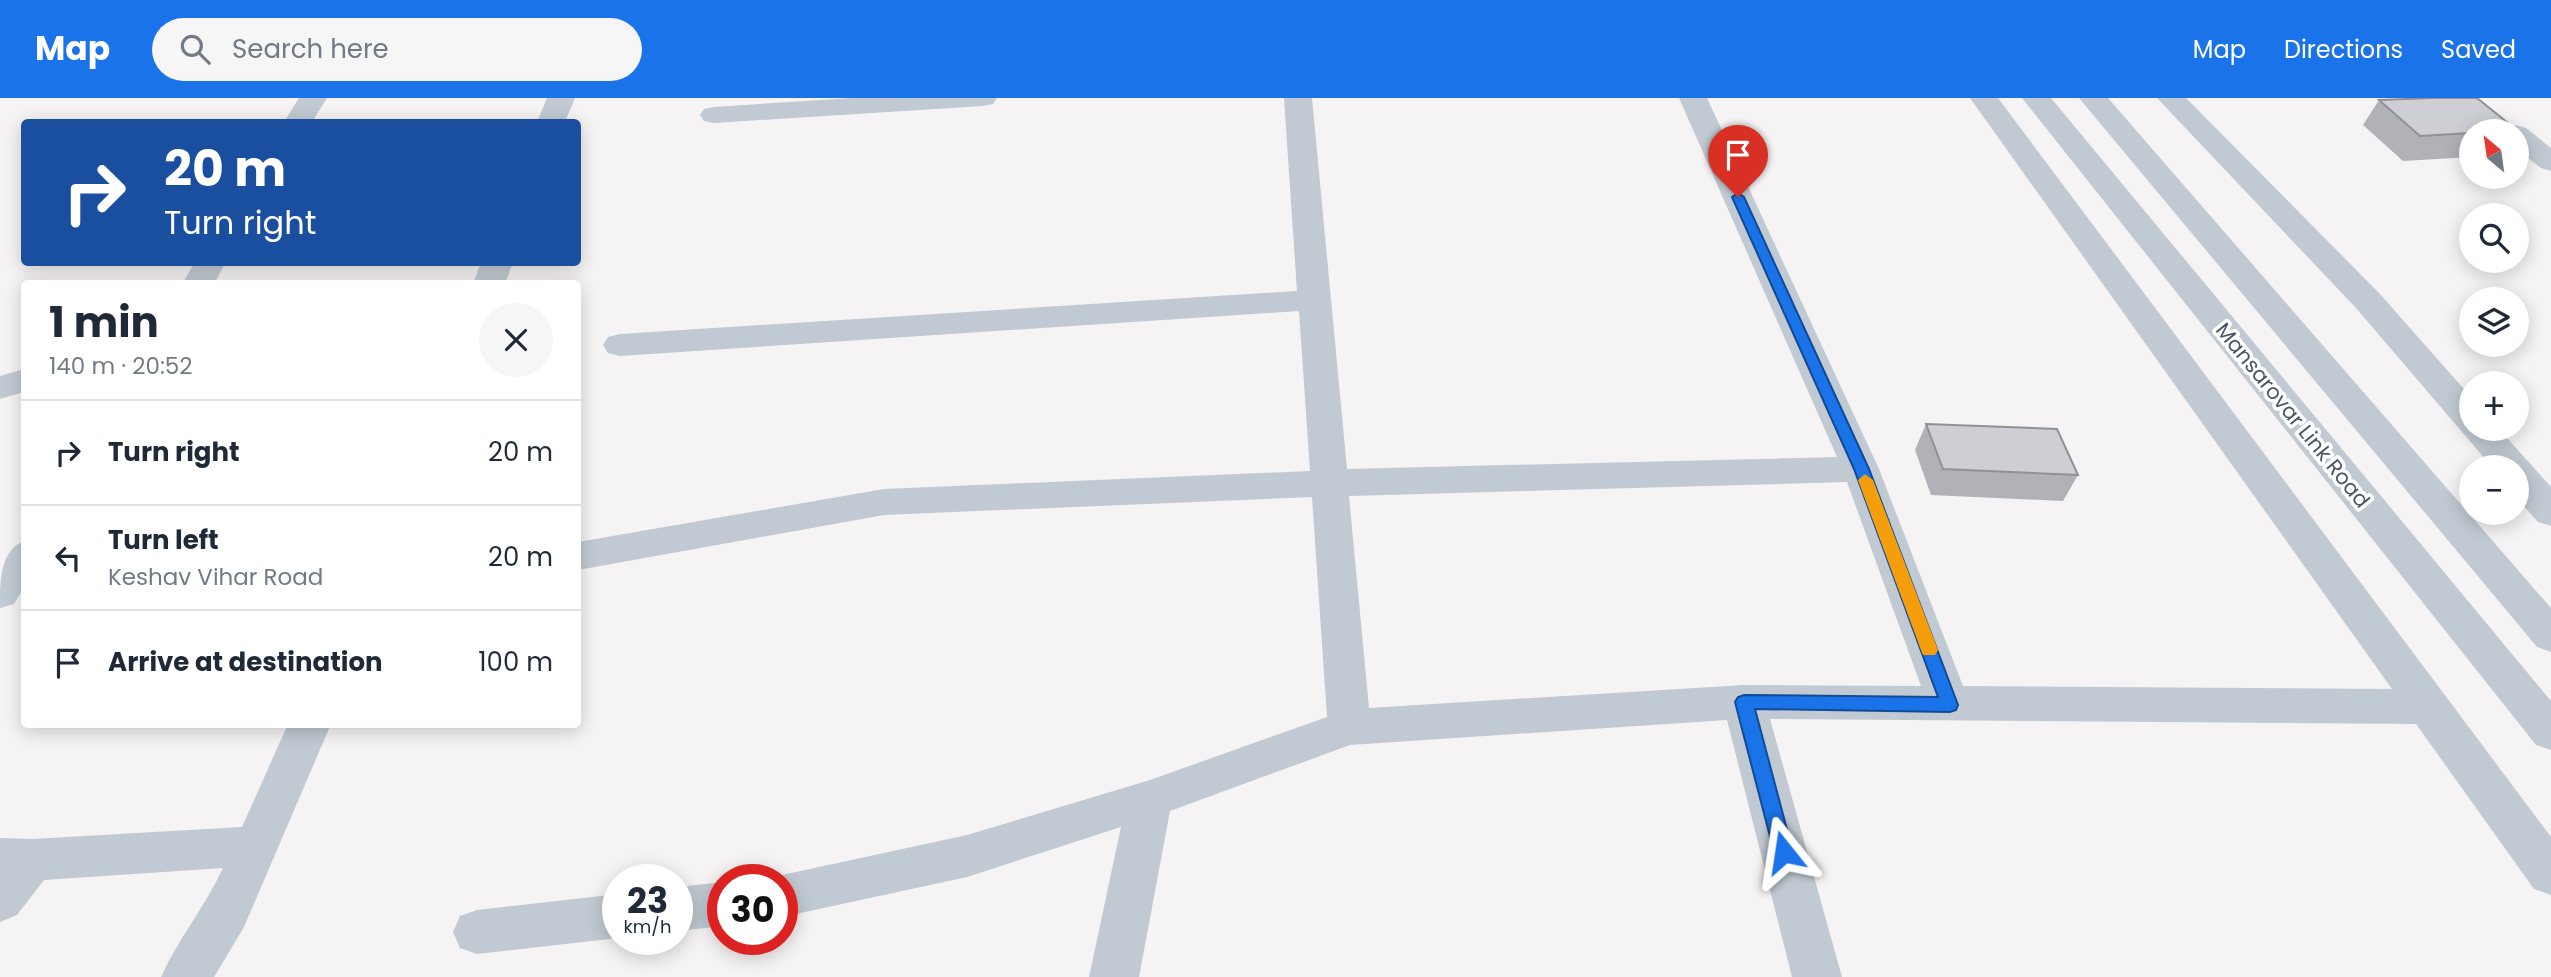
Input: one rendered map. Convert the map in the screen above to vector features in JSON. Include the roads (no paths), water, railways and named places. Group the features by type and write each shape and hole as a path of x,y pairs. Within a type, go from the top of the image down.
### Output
{"street":[{"path":"300,119 313,98"},
{"path":"552,119 561,98"},
{"path":"714,115 983,98"},
{"path":"1298,98 1327,483 1349,727"},
{"path":"1693,98 1861,469 1950,705"},
{"path":"1983,98 2063,204 2426,707 2551,874"},
{"name":"Mansarovar Link Road","path":"2036,98 2551,732"},
{"path":"2093,98 2551,636"},
{"path":"2171,98 2368,300 2459,406"},
{"path":"2529,144 2551,162"},
{"path":"620,345 1313,300"},
{"path":"0,388 21,381"},
{"path":"2489,441 2502,455"},
{"path":"581,555 884,502 1327,483 1861,469"},
{"path":"2529,487 2551,512"},
{"path":"0,593 21,560"},
{"path":"798,893 967,856 1150,799 1349,727 1744,702 2426,707"},
{"path":"1744,702 1817,977"},
{"path":"186,977 227,912 308,728"},
{"path":"1114,977 1150,799"},
{"path":"0,900 16,860 256,846"},
{"path":"478,932 602,918"}]}
